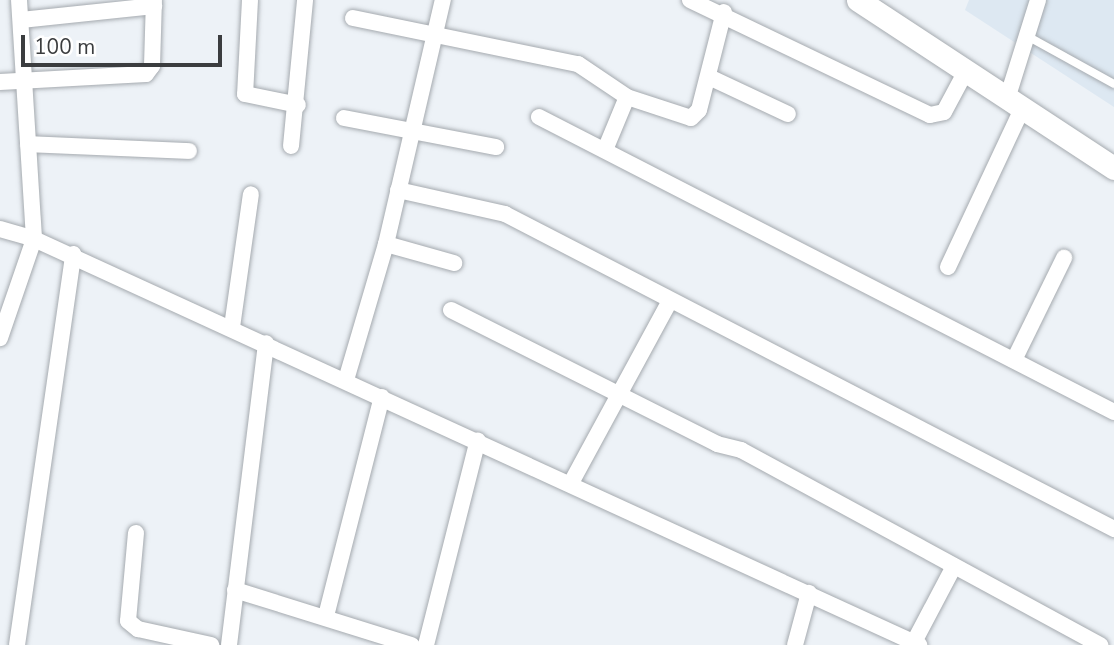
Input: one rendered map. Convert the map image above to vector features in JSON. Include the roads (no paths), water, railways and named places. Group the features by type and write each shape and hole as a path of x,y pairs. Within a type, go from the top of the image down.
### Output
{"main road":[{"path":"858,0 1114,168"}],"street":[{"path":"0,338 34,239 19,0"},
{"path":"250,0 246,94 298,105"},
{"path":"291,146 298,105 304,0"},
{"path":"346,380 386,244 443,0"},
{"path":"690,0 724,12 930,115 944,112 965,71"},
{"path":"947,267 1014,104 1027,36 1038,0"},
{"path":"0,82 146,74 152,66 154,3 20,20"},
{"path":"353,18 578,64 627,97 691,118 699,110 724,12"},
{"path":"709,77 788,114"},
{"path":"605,150 627,97"},
{"path":"539,117 1114,412"},
{"path":"344,118 496,147"},
{"path":"28,144 188,151"},
{"path":"398,190 505,214 1114,529"},
{"path":"232,327 251,194"},
{"path":"0,229 73,254 478,440 809,593 889,638 916,644 953,568"},
{"path":"386,244 454,263"},
{"path":"17,645 73,254"},
{"path":"1014,360 1064,258"},
{"path":"571,483 670,301"},
{"path":"451,310 723,447 741,450 953,568 1100,645"},
{"path":"229,645 266,343"},
{"path":"326,616 382,397"},
{"path":"426,645 478,440"},
{"path":"136,533 128,621 138,629 211,645"},
{"path":"235,590 326,616 412,645"},
{"path":"795,645 809,593"}],"lane":[{"path":"1027,36 1114,85"}]}
